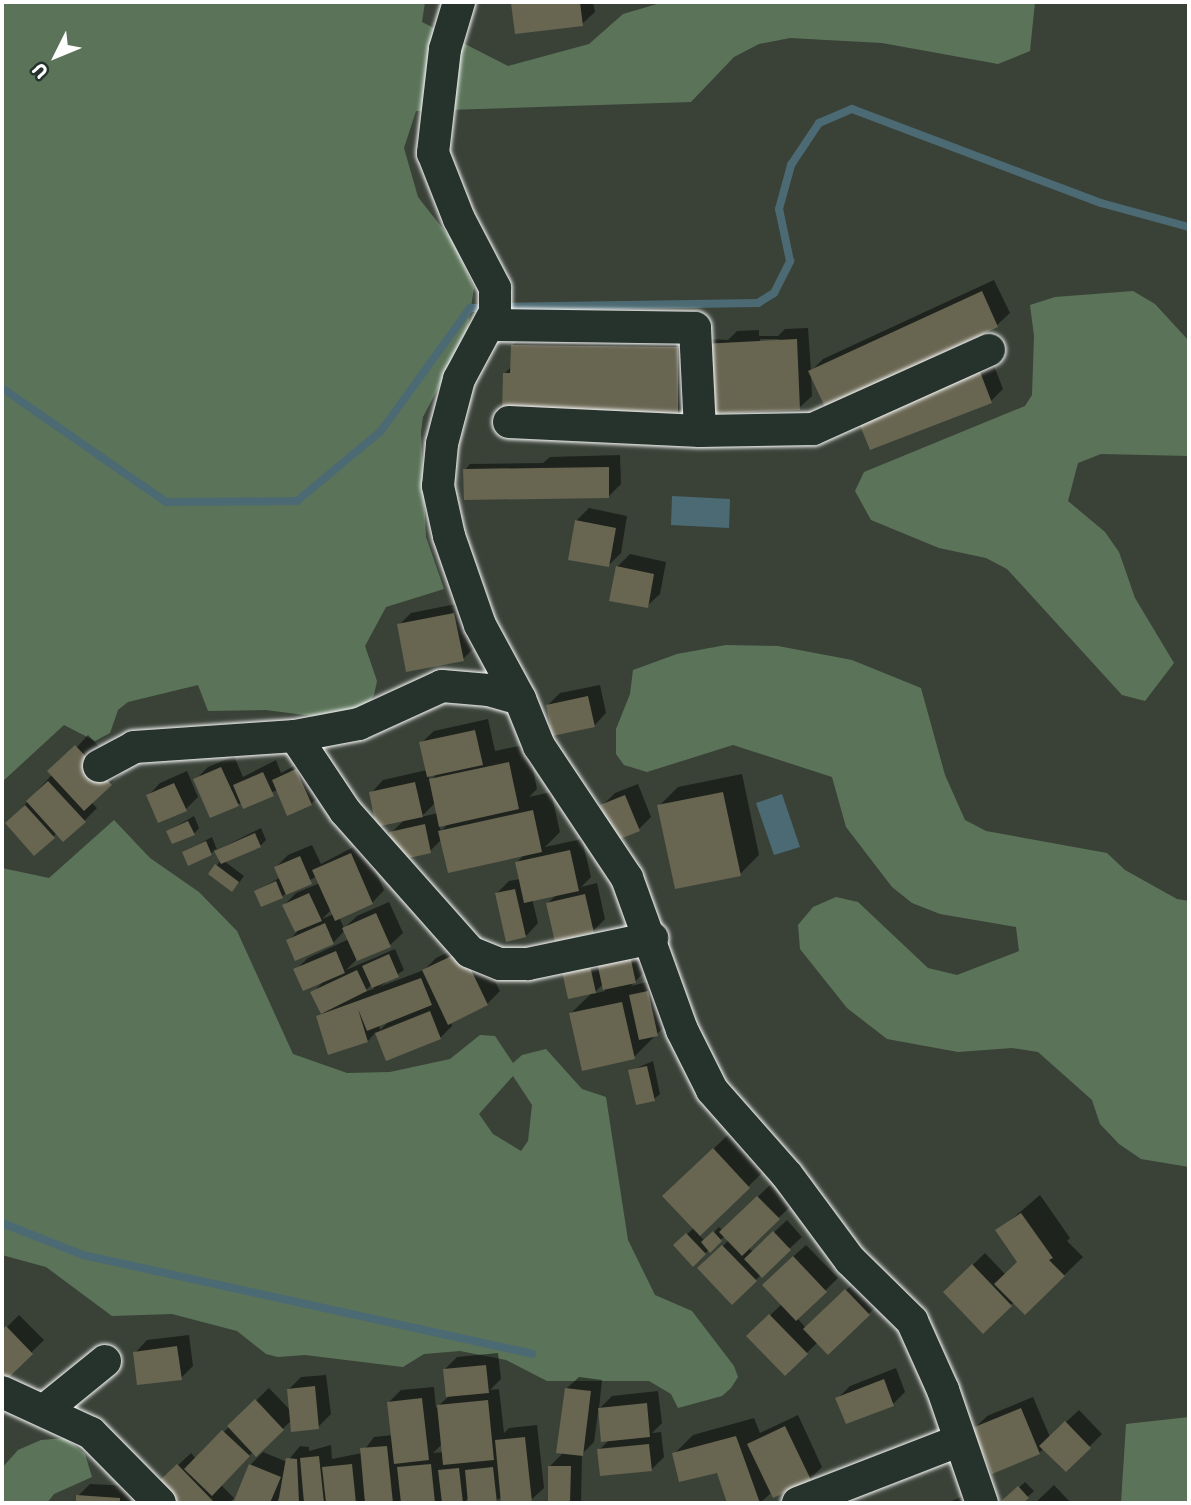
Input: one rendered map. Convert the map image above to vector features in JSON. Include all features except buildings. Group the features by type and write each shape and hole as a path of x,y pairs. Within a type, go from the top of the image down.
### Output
{"street":[{"path":"458,2 445,49 433,153 494,308 459,379 442,444 438,486 449,536 480,625 520,699 539,746 627,878 652,939 682,1030 712,1090 787,1175 850,1260 912,1321 943,1390 958,1441 982,1503"},
{"path":"494,308 695,328 700,430"},
{"path":"509,422 700,430 813,429 989,351"},
{"path":"99,766 134,747 295,736 359,724 442,687 489,690 520,699"},
{"path":"295,736 345,810 470,952 500,964 528,964 652,939"},
{"path":"46,1409 105,1361"},
{"path":"2,1392 46,1409 91,1433 160,1503"},
{"path":"798,1503 958,1441"}],"green space":[{"path":"2,2 425,2 422,22 508,66 589,44 623,14 664,2 1035,2 1030,51 998,64 882,43 790,38 759,44 734,57 691,102 416,111 404,148 418,197 454,243 474,288 467,333 423,417 421,432 426,537 444,589 386,607 365,646 377,681 374,695 367,707 343,720 266,710 208,711 198,685 128,702 118,710 110,733 95,741 64,725 2,782"},
{"path":"1133,291 1155,304 1189,341 1189,456 1101,454 1078,463 1068,501 1105,532 1119,552 1135,598 1174,663 1145,701 1122,695 1007,569 986,558 939,548 871,520 855,491 864,472 1025,406 1032,395 1034,336 1030,305 1055,297"},
{"path":"726,645 778,646 852,660 921,688 945,775 965,820 986,831 1107,853 1125,870 1177,899 1189,901 1189,1167 1141,1159 1119,1144 1100,1124 1092,1100 1038,1052 1012,1048 958,1052 887,1039 847,1008 800,949 798,925 813,907 836,897 858,902 928,968 957,975 1019,951 1016,927 940,914 912,903 892,887 846,827 832,777 733,745 647,772 624,765 616,754 616,729 630,694 633,670 677,654"},
{"path":"114,820 150,858 199,892 237,931 293,1054 347,1073 390,1072 450,1059 480,1035 495,1036 513,1063 522,1055 546,1049 582,1089 606,1097 628,1240 655,1295 692,1311 734,1366 738,1377 731,1388 722,1396 678,1408 671,1394 649,1381 547,1381 506,1360 460,1351 424,1354 403,1367 305,1355 278,1357 266,1354 237,1331 172,1314 112,1316 46,1267 2,1255 2,868 49,878","holes":["513,1076 532,1105 528,1141 521,1151 493,1134 479,1114"]},
{"path":"1189,1417 1189,1503 1121,1503 1126,1424"},
{"path":"65,1438 85,1454 92,1477 54,1494 47,1503 2,1503 2,1468 18,1450 41,1440"}],"water":[{"path":"672,496 730,499 729,528 671,525"},
{"path":"782,794 800,847 774,855 756,803"}],"waterway":[{"path":"500,307 758,303 774,293 790,261 779,209 791,165 819,123 852,109 1101,203 1189,227"},
{"path":"2,388 166,502 297,501 381,431 470,308 487,308"},
{"path":"2,1223 83,1255 532,1354"}]}
